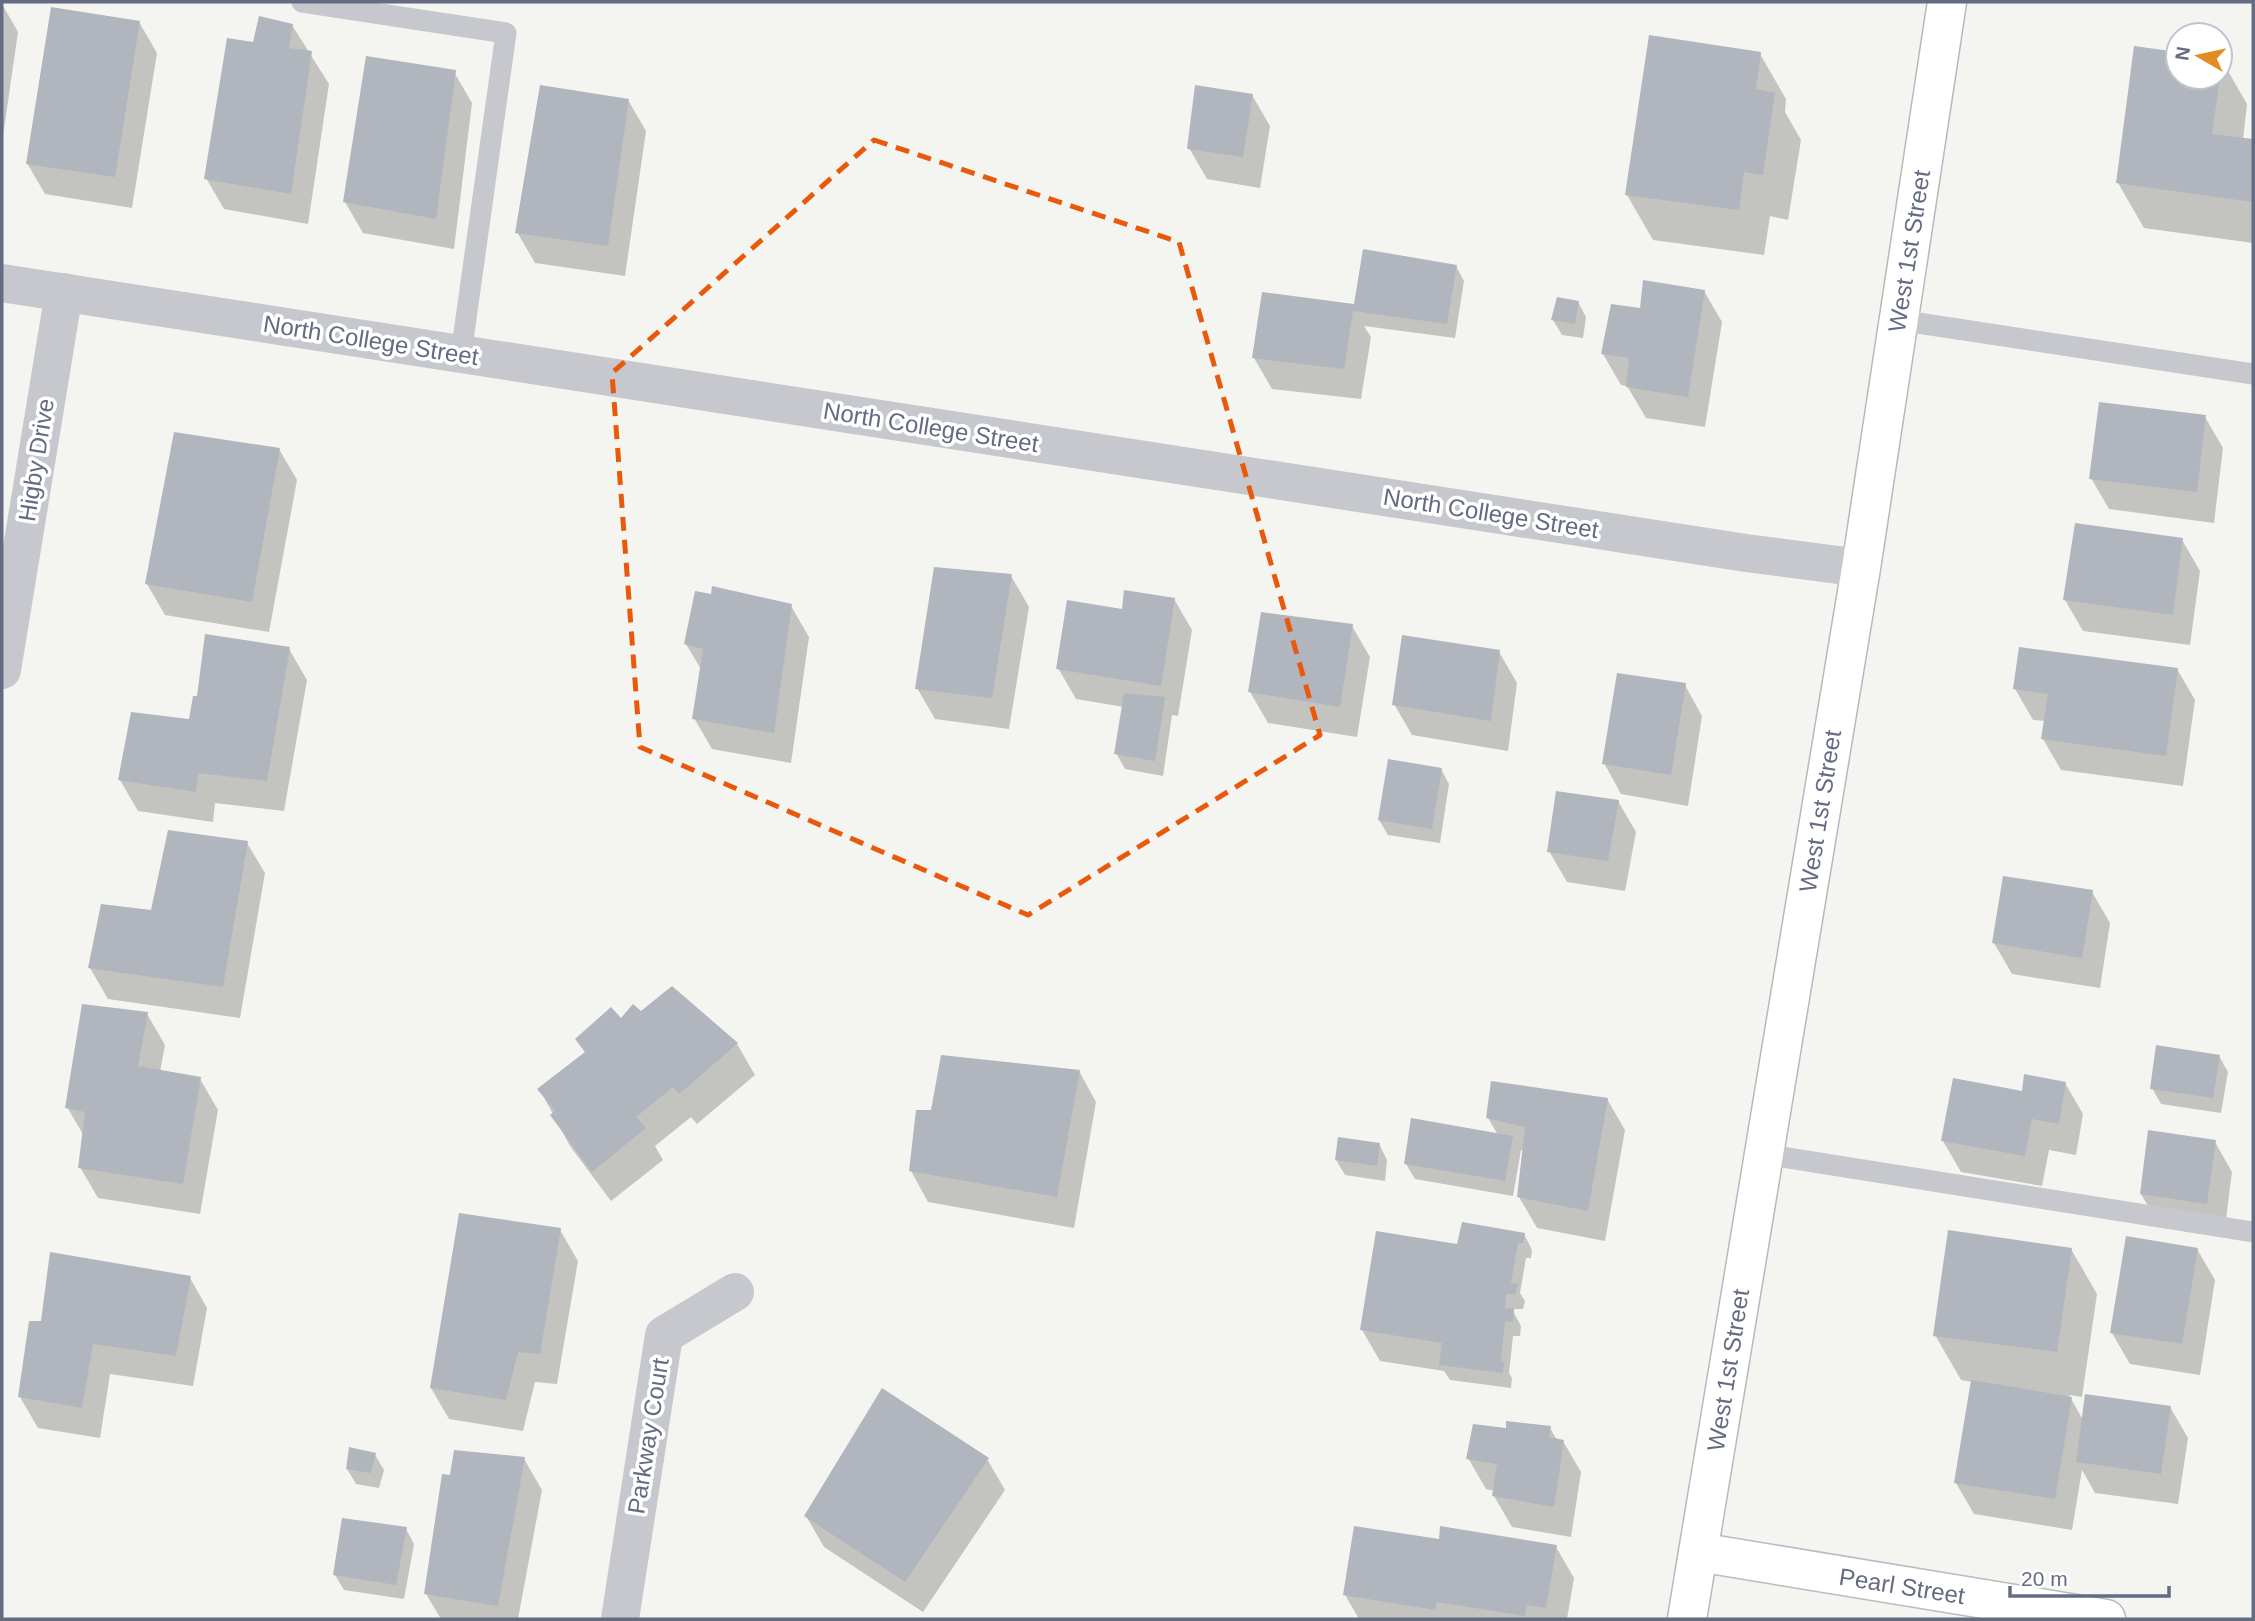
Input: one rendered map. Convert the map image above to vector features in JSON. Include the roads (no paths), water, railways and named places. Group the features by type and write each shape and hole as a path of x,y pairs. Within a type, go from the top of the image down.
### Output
{"main road":[{"name":"West 1st Street","path":"1687,1619 1861,568 1947,2"},
{"name":"Pearl Street","path":"1698,1552 2106,1619"}],"street":[{"name":"North College Street","path":"2,282 1746,553 1861,568"},
{"name":"Higby Drive","path":"2,670 64,292"},
{"name":"Parkway Court","path":"620,1619 664,1335 735,1292"}],"lane":[{"path":"302,2 506,33 461,354"},
{"path":"1898,320 2253,374"},
{"path":"1763,1154 2253,1232"}]}
